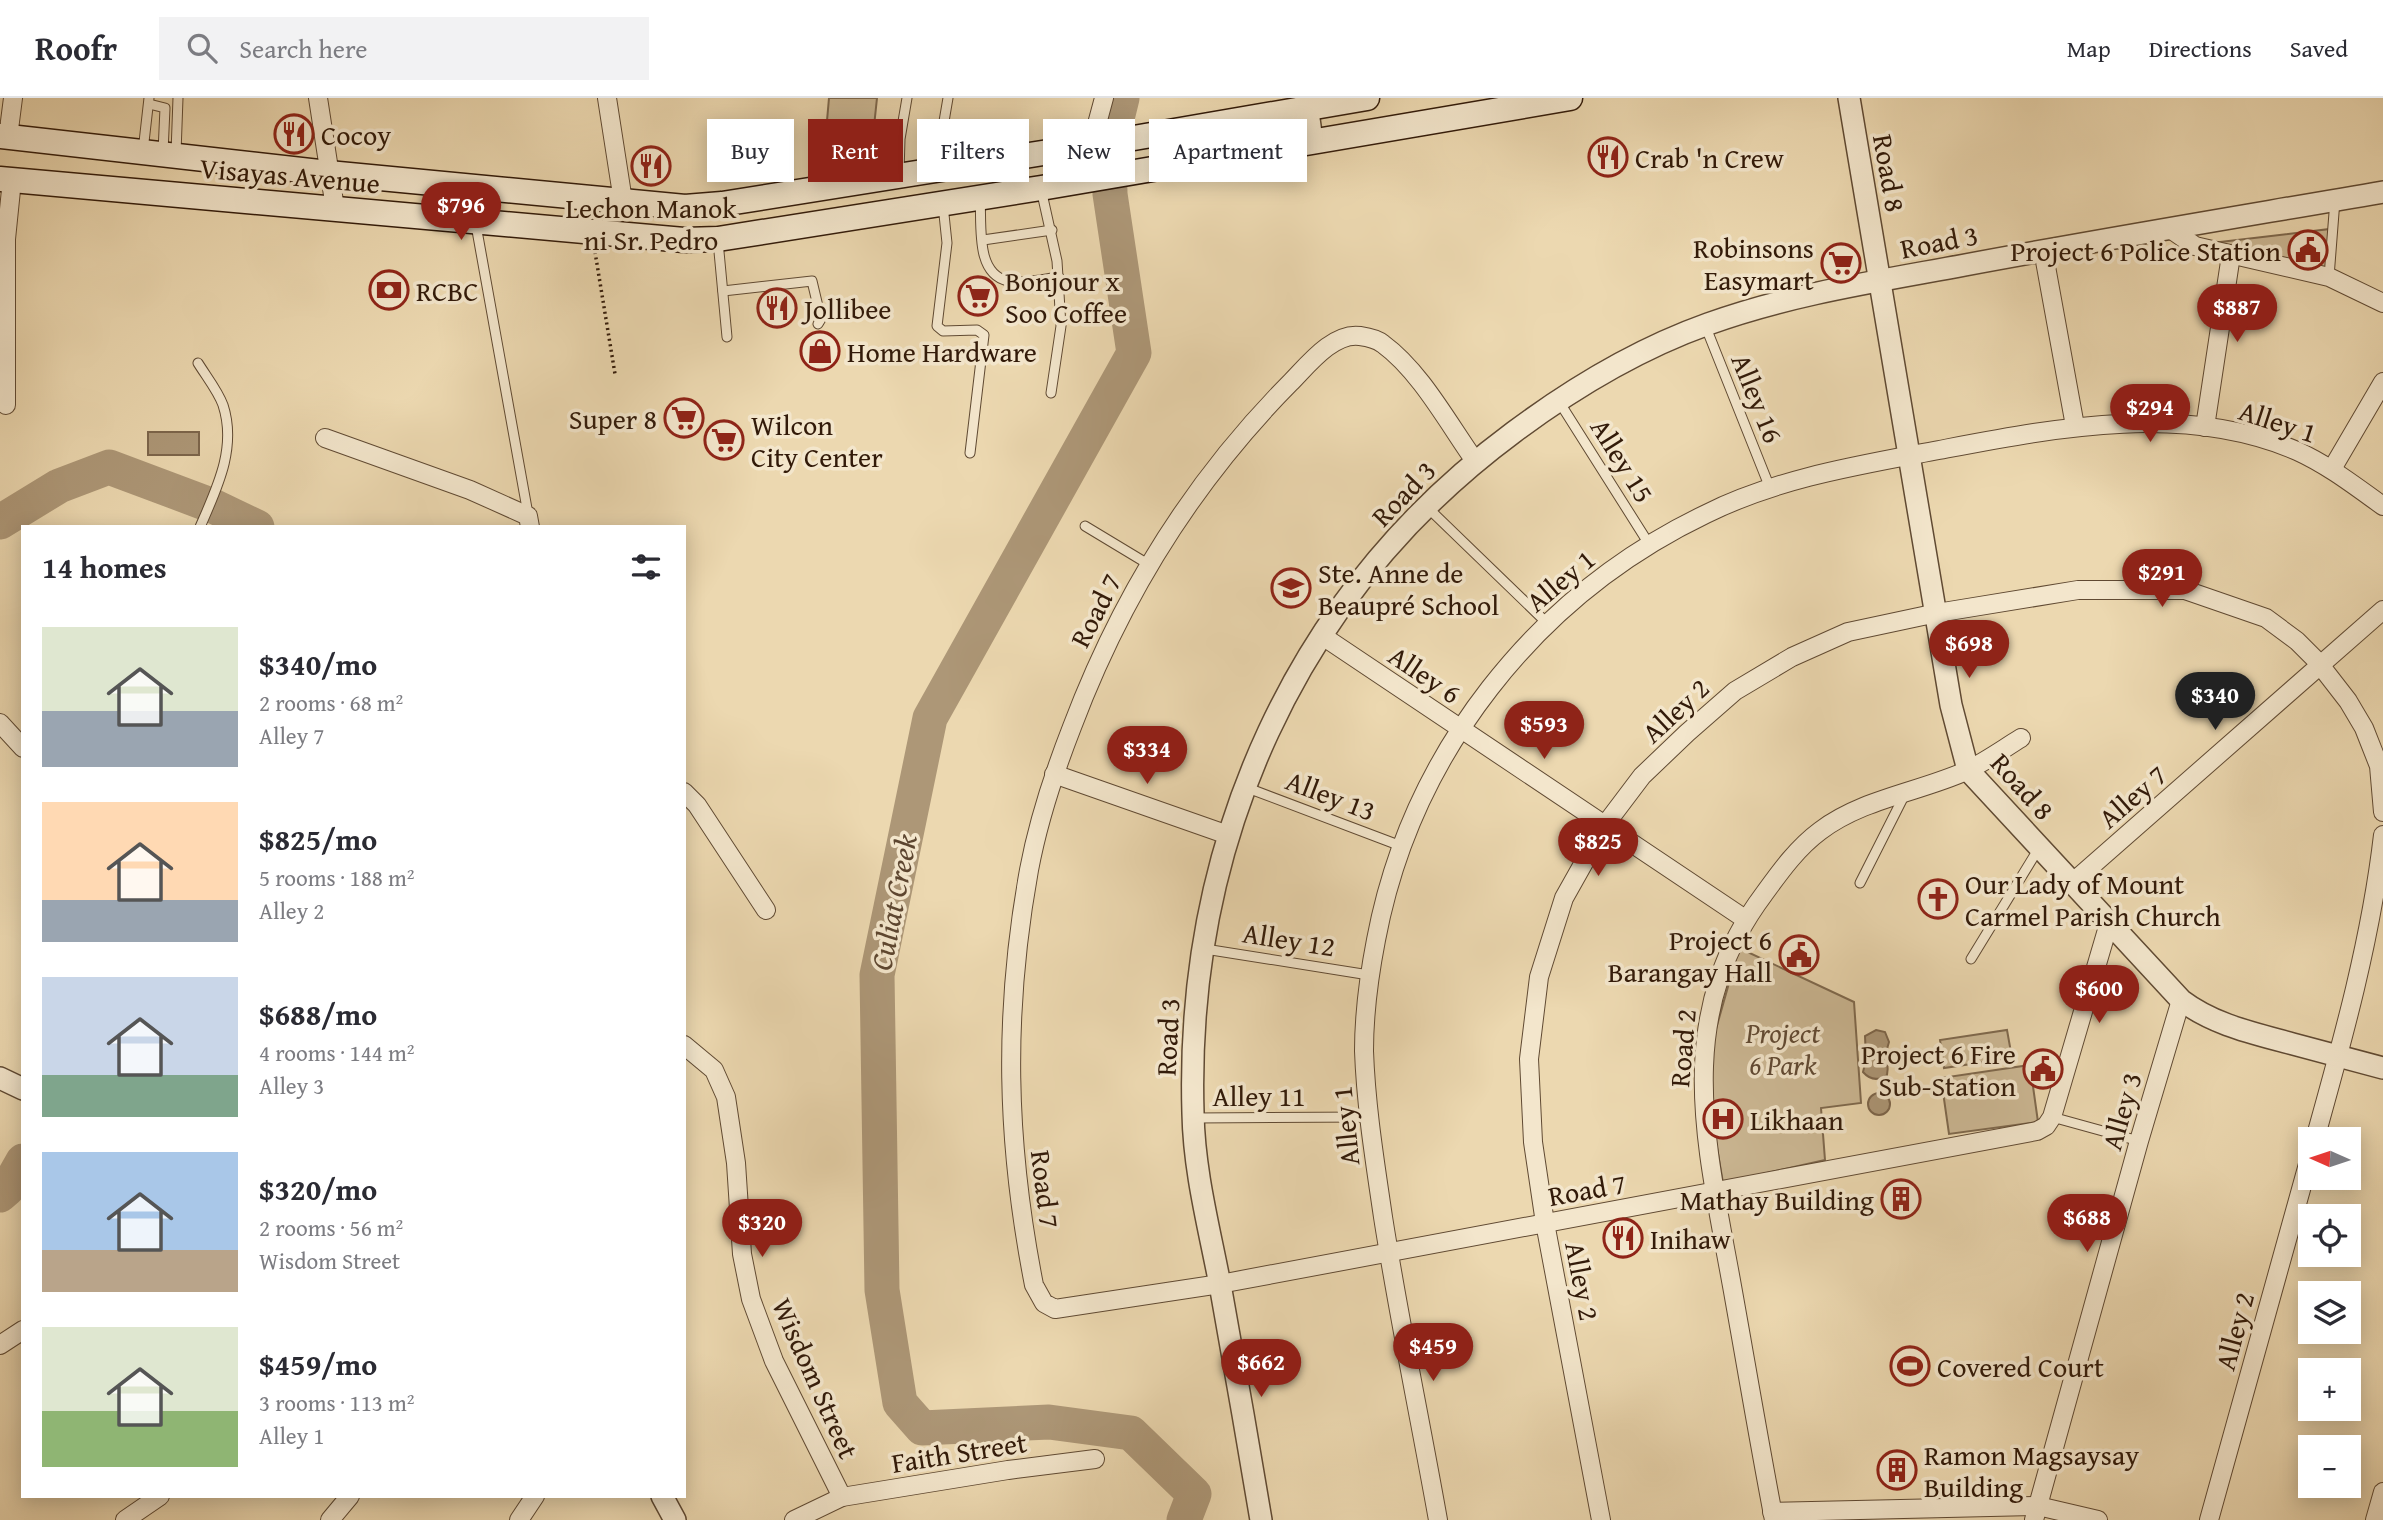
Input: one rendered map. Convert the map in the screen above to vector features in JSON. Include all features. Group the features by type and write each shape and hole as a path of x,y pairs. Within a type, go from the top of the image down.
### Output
{"main road":[{"name":"Visayas Avenue","path":"1243,119 1307,103 1367,98"},
{"name":"Visayas Avenue","path":"1307,141 1570,98"},
{"name":"Visayas Avenue","path":"4,137 328,173 685,207 722,204 861,182"},
{"path":"39,182 42,142"},
{"name":"Visayas Avenue","path":"6,180 684,240 718,239 1149,169"}],"street":[{"path":"4,137 13,98"},
{"path":"318,98 335,208"},
{"path":"607,98 623,201"},
{"path":"1099,119 1104,98"},
{"name":"Road 8","path":"1849,98 1951,705 1968,770 2181,1000 2210,1020 2236,1029 2383,1068"},
{"path":"1307,103 1312,140"},
{"path":"6,180 6,405"},
{"name":"Road 3","path":"1261,1520 1220,1284 1202,1202 1193,1118 1193,1033 1201,948 1228,835 1244,787 1279,709 1321,635 1370,568 1426,506 1475,461 1558,400 1629,359 1704,325 1791,298 2043,250 2383,192"},
{"path":"2169,228 2195,246 2329,277 2383,303"},
{"path":"2043,250 2075,426"},
{"path":"2205,427 2231,255"},
{"name":"Road 7","path":"1475,461 1410,369 1381,341 1349,336 1323,349 1258,415 1200,486 1148,564 1095,666 1054,774 1030,868 1015,964 1009,1061 1014,1157 1034,1285 1044,1303 1055,1309 1220,1284 1389,1254 2037,1131 2046,1126 2052,1117"},
{"path":"2332,469 2383,383"},
{"name":"Alley 1","path":"1438,1520 1389,1254 1368,1117 1364,1046 1369,975 1382,909 1401,846 1427,785 1460,728 1500,673 1547,623 1595,580 1649,544 1708,512 1770,488 1838,469 2075,426 2147,424 2205,427 2251,435 2296,451 2332,469 2383,506"},
{"path":"325,438 470,490 529,521"},
{"name":"Alley 2","path":"1601,1520 1545,1223 1533,1142 1529,1059 1539,977 1564,898 1605,825 1642,776 1735,691 1792,657 1847,632 1937,613 2078,590 2185,590 2266,618 2297,641 2320,666 2348,701 2364,728 2379,766 2383,812"},
{"name":"Alley 7","path":"2072,883 2383,610"},
{"name":"Alley 6","path":"1321,635 1745,919"},
{"path":"0,723 21,746"},
{"name":"Road 2","path":"1773,1516 1715,1192 1704,1111 1704,1044 1715,989 1728,951 1745,919 1786,864 1820,831 1863,807 1968,770 2021,738"},
{"path":"1054,774 1228,835"},
{"path":"686,794 697,805 766,910"},
{"path":"2318,1127 2365,945 2378,882 2383,835"},
{"path":"2052,1117 2109,923"},
{"name":"Alley 3","path":"2036,1513 2138,1141 2181,1000"},
{"name":"Wisdom Street","path":"686,1047 714,1070 726,1097 736,1163 742,1254 751,1299 774,1361 842,1497"},
{"path":"0,1079 21,1088"},
{"name":"Alley 2","path":"2209,1520 2301,1190"},
{"path":"0,1345 21,1331"},
{"name":"Faith Street","path":"794,1520 842,1497 1095,1459"},
{"path":"2375,1520 2383,1492"},
{"path":"125,1520 157,1498"},
{"path":"330,1520 348,1498"},
{"path":"519,1520 534,1498"},
{"path":"663,1498 675,1520"},
{"path":"1773,1516 2036,1513 2098,1520"}],"lane":[{"path":"161,153 178,98"},
{"path":"903,119 906,98"},
{"path":"944,119 948,98"},
{"path":"149,101 165,108 161,153"},
{"path":"149,101 161,153"},
{"path":"1041,188 1052,230 1059,278 1061,326 1051,393"},
{"path":"980,196 984,256 990,272 1007,281 1059,278"},
{"path":"2329,277 2335,200"},
{"path":"943,202 947,243 937,326 943,331 977,330 984,335 970,453"},
{"path":"475,221 529,521"},
{"path":"983,240 1052,230"},
{"path":"718,239 727,337"},
{"path":"723,291 812,281 821,319 818,324"},
{"name":"Alley 16","path":"1704,325 1770,488"},
{"path":"198,363 223,404 229,443 218,485 201,525"},
{"name":"Alley 15","path":"1558,400 1649,544"},
{"path":"1426,506 1547,623"},
{"path":"1085,526 1148,564"},
{"name":"Alley 13","path":"1244,787 1401,846"},
{"path":"1860,883 1905,794"},
{"path":"1971,959 2040,847"},
{"name":"Alley 12","path":"1201,948 1369,975"},
{"name":"Alley 11","path":"1193,1118 1368,1117"},
{"path":"2052,1117 2138,1141"}],"path":[{"path":"592,232 615,374"}],"green space":[{"path":"829,98 877,98 875,119 827,119"},
{"path":"2330,229 2326,271 2203,244"},
{"name":"Project 6 Park","path":"1739,948 1854,1002 1861,1103 1821,1108 1825,1160 1723,1183 1711,1112 1712,1043"},
{"path":"2007,1030 2012,1058 1944,1068 1940,1040"},
{"path":"2030,1065 2038,1122 1949,1134 1941,1078"}],"shaded area":[{"path":"148,432 199,432 199,455 148,455"},
{"path":"1876,1030 1885,1032 1889,1042 1887,1075 1877,1079 1868,1077 1863,1072 1866,1060 1865,1036"},
{"path":"1879,1093 1887,1096 1890,1104 1887,1112 1879,1115 1871,1112 1868,1104 1871,1096"}],"waterway":[{"name":"Culiat Creek","path":"1122,98 1109,151 1110,194 1134,353 930,718 877,975 882,1290 900,1403 922,1428 1049,1422 1131,1433 1194,1494 1184,1520"},
{"path":"0,522 59,486 109,467 213,506 253,525"},
{"path":"0,1195 7,1189 21,1164"}],"place":[{"name":"Cocoy","path":"294,134"},
{"name":"Crab 'n Crew","path":"1608,157"},
{"name":"Lechon Manok ni Sr. Pedro","path":"651,166"},
{"name":"Project 6 Police Station","path":"2308,250"},
{"name":"Robinsons Easymart","path":"1841,263"},
{"name":"RCBC","path":"389,290"},
{"name":"Bonjour x Soo Coffee","path":"978,296"},
{"name":"Jollibee","path":"777,308"},
{"name":"Home Hardware","path":"820,351"},
{"name":"Super 8","path":"684,418"},
{"name":"Wilcon City Center","path":"724,440"},
{"name":"Ste. Anne de Beaupré School","path":"1291,588"},
{"name":"Our Lady of Mount Carmel Parish Church","path":"1938,899"},
{"name":"Project 6 Barangay Hall","path":"1799,955"},
{"name":"Project 6 Fire Sub-Station","path":"2043,1069"},
{"name":"Likhaan","path":"1723,1119"},
{"name":"Mathay Building","path":"1901,1199"},
{"name":"Inihaw","path":"1623,1238"},
{"name":"Covered Court","path":"1910,1366"},
{"name":"Ramon Magsaysay Building","path":"1897,1470"}]}
